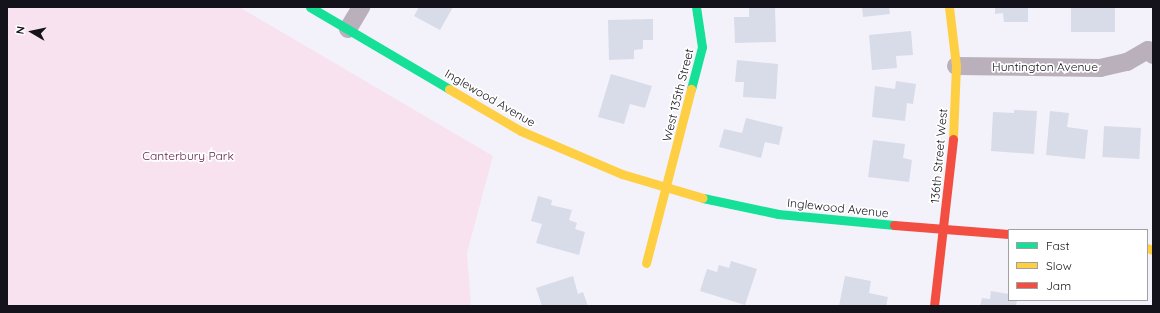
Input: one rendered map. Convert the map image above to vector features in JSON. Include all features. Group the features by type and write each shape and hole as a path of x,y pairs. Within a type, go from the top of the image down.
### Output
{"street":[{"name":"Inglewood Avenue","path":"310,7 521,131 622,174 718,202 778,214 944,230 1008,234"},
{"path":"348,30 361,7"},
{"name":"West 135th Street","path":"668,188 702,47 696,7"},
{"name":"136th Street West","path":"934,306 944,230 955,122 956,66 949,7"},
{"name":"Huntington Avenue","path":"956,66 1100,68 1127,62 1151,49"},
{"path":"646,263 668,188"}],"green space":[{"name":"Canterbury Park","path":"7,7 239,7 493,156 467,253 471,306 7,306"}],"building":[{"path":"419,7 453,7 440,30 414,16"},
{"path":"749,7 775,7 776,42 735,43 734,17 749,17"},
{"path":"862,7 889,7 890,14 863,17"},
{"path":"995,7 1028,7 1028,22 1004,22 1003,13 995,14"},
{"path":"1071,7 1115,7 1115,32 1071,32"},
{"path":"653,19 653,40 643,40 643,49 634,50 634,59 609,60 608,20"},
{"path":"911,31 913,55 896,56 897,68 872,70 869,35"},
{"path":"737,60 778,64 776,99 743,97 744,82 735,82"},
{"path":"611,74 652,86 645,108 630,104 624,124 598,117"},
{"path":"896,81 916,84 913,104 907,103 905,121 872,117 875,86 895,89"},
{"path":"1014,110 1037,111 1034,154 991,151 993,112 1014,113"},
{"path":"1050,111 1069,113 1067,127 1088,130 1085,159 1046,155"},
{"path":"746,118 783,127 779,145 765,142 761,158 719,147 724,129 742,133"},
{"path":"1104,126 1141,128 1139,159 1102,157"},
{"path":"873,140 905,144 903,158 912,160 909,182 868,177"},
{"path":"538,196 552,200 551,205 572,210 569,220 577,223 575,229 585,232 579,255 536,243 542,224 531,221"},
{"path":"731,261 757,269 745,305 700,291 707,269 717,272 719,265 729,268"},
{"path":"573,276 578,294 583,292 588,306 542,306 536,288"},
{"path":"845,276 871,281 869,293 888,297 886,306 839,306"},
{"path":"991,291 1008,294 1008,301 1017,301 1016,306 980,306 982,298 990,299"}],"traffic: fast":[{"path":"310,7 449,89"},
{"path":"691,89 702,47 696,7"},
{"path":"703,198 778,214 894,225"}],"traffic: slow":[{"path":"949,7 956,66 953,139"},
{"path":"449,89 521,131 622,174 703,198"},
{"path":"646,263 691,89"},
{"path":"1148,248 1153,250"}],"traffic: jam":[{"path":"934,306 953,139"},
{"path":"894,225 1008,234"}]}
